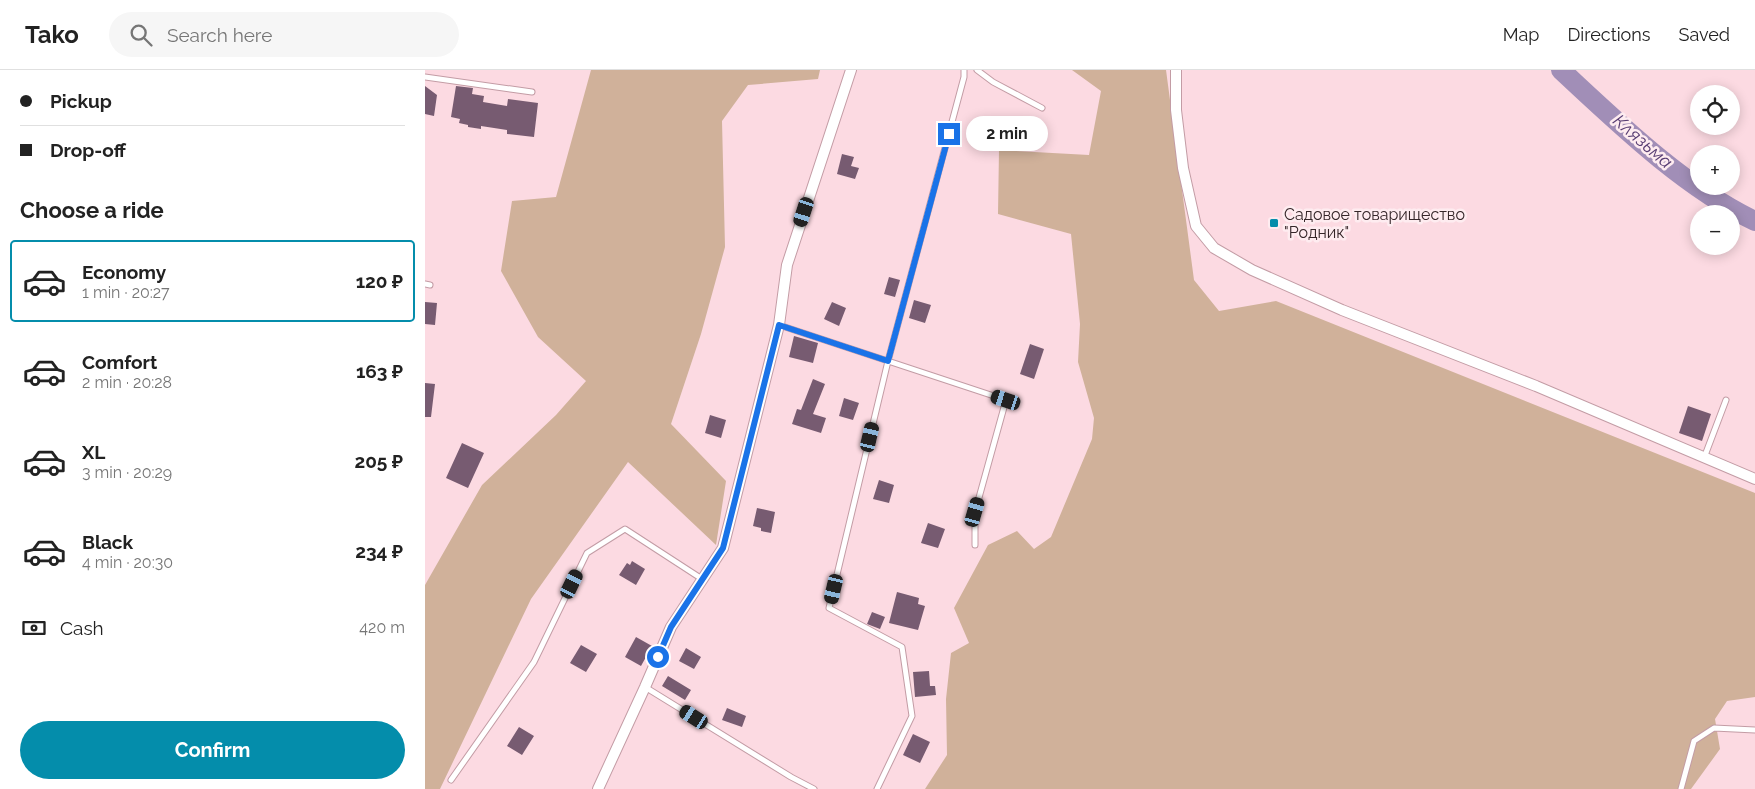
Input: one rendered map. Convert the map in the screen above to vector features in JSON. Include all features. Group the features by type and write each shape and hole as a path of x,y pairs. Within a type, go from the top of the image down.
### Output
{"street":[{"path":"598,789 671,627 723,548 779,325 787,265 851,70"},
{"path":"1176,70 1176,110 1183,168 1196,226 1214,248 1252,270 1342,310 1536,386 1755,479"}],"lane":[{"path":"877,789 912,716 902,647 829,608 888,361 965,70"},
{"path":"977,70 993,82 1042,108"},
{"path":"425,77 532,92"},
{"path":"779,325 1006,400 975,512 975,545"},
{"path":"1705,458 1726,400"},
{"path":"451,780 534,662 587,553 625,529 702,579"},
{"path":"645,687 791,777 814,789"},
{"path":"1681,789 1694,741 1714,728 1755,730"}],"shaded area":[{"path":"591,70 820,70 818,79 748,85 722,121 725,247 701,334 671,424 726,481 716,545 628,462 531,599 440,789 425,789 425,585 482,485 556,415 586,381 538,337 501,271 512,201 556,197"},
{"path":"1072,70 1166,70 1194,280 1219,311 1276,301 1755,493 1755,697 1727,701 1715,719 1720,749 1691,789 925,789 947,755 946,699 951,653 969,643 954,608 988,545 1017,531 1034,549 1051,537 1092,439 1094,418 1078,362 1080,324 1071,234 998,214 999,150 1089,155 1101,91"}],"building":[{"path":"425,86 437,95 434,116 425,114"},
{"path":"456,86 473,88 472,94 484,96 483,102 507,106 508,99 538,103 534,137 507,134 507,130 481,126 481,129 468,127 468,125 459,123 460,119 451,117"},
{"path":"842,154 854,157 851,166 859,168 855,179 837,174"},
{"path":"889,277 900,280 895,297 884,294"},
{"path":"914,300 931,305 925,323 909,318"},
{"path":"425,302 437,303 435,325 425,324"},
{"path":"832,302 846,308 839,326 824,319"},
{"path":"794,336 818,343 813,363 789,357"},
{"path":"1030,344 1044,349 1034,379 1020,374"},
{"path":"813,379 825,384 813,414 826,418 821,433 792,424 797,409 801,410"},
{"path":"425,383 435,384 431,417 425,417"},
{"path":"844,398 859,403 853,420 839,416"},
{"path":"1688,406 1711,414 1702,441 1679,433"},
{"path":"710,415 726,420 721,438 705,433"},
{"path":"462,443 484,453 468,488 446,478"},
{"path":"879,480 894,485 889,503 873,499"},
{"path":"757,508 775,512 771,533 761,531 761,528 753,526"},
{"path":"928,523 945,529 938,548 921,543"},
{"path":"632,561 645,569 636,585 619,575 627,563 630,565"},
{"path":"897,592 919,598 918,604 925,606 918,630 889,623"},
{"path":"872,612 885,617 880,629 867,624"},
{"path":"636,637 652,646 641,666 625,657"},
{"path":"581,645 597,654 586,672 570,663"},
{"path":"686,648 701,657 694,669 679,661"},
{"path":"929,671 930,686 935,686 936,695 915,697 913,672"},
{"path":"668,676 691,690 685,700 662,686"},
{"path":"727,708 746,716 742,727 722,720"},
{"path":"519,727 534,736 522,755 507,746"},
{"path":"913,734 930,742 920,763 903,755"}],"waterway":[{"name":"Клязьма","path":"1561,70 1629,132 1678,173 1703,191 1755,221"}],"place":[{"name":"Садовое товарищество \"Родник\"","path":"1274,223"}],"route":[{"path":"658,657 671,627 723,548 779,325 888,361 949,134"}]}
